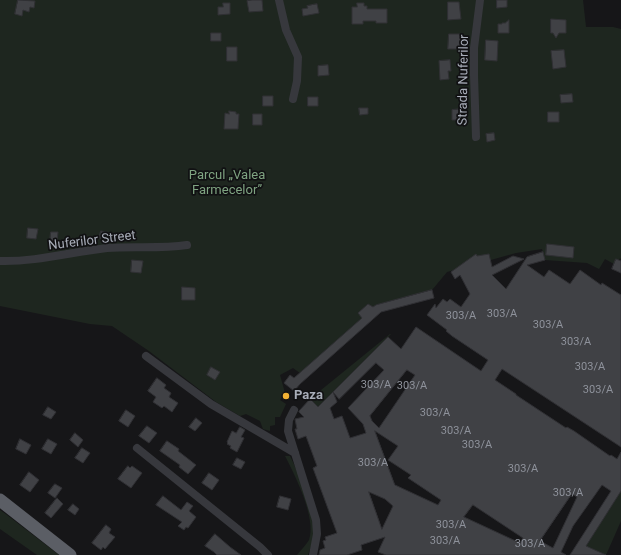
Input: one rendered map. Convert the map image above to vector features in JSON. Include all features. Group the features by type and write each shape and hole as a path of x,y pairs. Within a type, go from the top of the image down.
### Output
{"highway":[{"path":"0,500 70,555"}],"street":[{"path":"279,0 286,30 298,57 297,81 293,99"},
{"name":"Strada Nuferilor","path":"476,138 474,48 480,0"},
{"name":"Nuferilor Street","path":"0,261 30,260 107,248 186,246"},
{"path":"146,356 211,404 295,453"},
{"path":"294,410 288,420 288,427 290,440 316,520 317,534 313,555"},
{"path":"137,448 268,555"}],"green space":[{"name":"Parcul „Valea Farmecelor”","path":"0,0 583,0 586,27 613,27 621,29 621,259 616,259 614,264 605,259 599,269 587,263 545,260 542,249 516,253 447,272 432,290 373,307 368,304 358,313 362,318 300,373 293,368 280,375 285,393 280,400 286,404 280,417 275,417 275,425 270,426 270,431 263,429 260,421 246,414 240,416 216,402 149,351 112,326 90,324 0,306"},
{"path":"390,334 306,419 304,417 315,404 310,399"},
{"path":"285,456 290,456 294,463 312,516 314,537 308,555 297,555 309,540 311,531 310,521 304,497"},
{"path":"621,491 621,521 606,555 586,546"},
{"path":"0,510 59,555 37,555 0,529"}],"building":[{"path":"18,0 35,1 34,8 30,7 29,12 23,10 22,16 15,14"},
{"path":"262,0 263,11 249,12 247,1"},
{"path":"497,0 507,0 507,7 497,8"},
{"path":"448,2 459,2 461,19 448,20"},
{"path":"223,3 230,3 230,14 218,15 218,7 223,7"},
{"path":"357,3 364,3 364,6 367,6 367,9 387,9 387,23 363,21 363,24 352,24 352,7 357,7"},
{"path":"317,4 319,13 303,16 302,9 308,8 307,6"},
{"path":"551,19 566,20 566,33 559,33 556,38 553,33 551,33"},
{"path":"509,20 509,33 498,33 498,24 505,23"},
{"path":"211,33 221,33 221,41 211,41"},
{"path":"449,34 463,34 463,41 460,41 460,49 448,49"},
{"path":"486,40 498,41 497,61 485,60"},
{"path":"227,47 237,47 237,61 227,61"},
{"path":"564,50 566,67 553,69 551,51"},
{"path":"450,60 451,71 448,71 449,79 440,80 439,61"},
{"path":"328,65 329,75 318,76 318,66"},
{"path":"572,94 573,102 561,103 560,95"},
{"path":"263,96 273,96 273,106 263,106"},
{"path":"308,97 318,97 318,106 308,106"},
{"path":"359,108 368,108 368,114 360,115"},
{"path":"462,109 463,120 452,120 452,110"},
{"path":"229,111 239,114 238,129 224,129 225,113 229,114"},
{"path":"548,112 559,112 559,122 548,122"},
{"path":"253,114 262,114 262,125 253,125"},
{"path":"494,133 495,140 487,142 486,134"},
{"path":"28,228 38,229 36,239 27,238"},
{"path":"101,231 111,233 110,241 99,238"},
{"path":"51,232 58,232 57,242 50,241"},
{"path":"547,244 574,247 573,258 546,255"},
{"path":"543,252 545,260 527,265 544,277 549,270 570,284 580,270 601,285 602,283 621,295 621,447 502,369 495,380 610,456 611,455 617,459 621,452 621,491 586,546 606,555 570,555 611,491 602,485 573,526 561,552 566,555 386,555 378,552 385,537 361,545 362,550 347,555 319,555 320,550 325,548 323,541 326,540 325,537 337,533 313,468 317,466 306,436 298,439 295,429 297,429 295,419 304,417 299,411 310,399 318,407 333,392 388,337 401,349 416,327 481,371 488,360 452,336 446,331 447,330 427,315 435,304 436,308 443,299 447,302 450,299 461,307 470,294 460,275 455,279 451,272 476,254 477,256 489,254 492,267 513,256 524,259 492,275 506,289 527,257","holes":["376,363 384,370 348,408 363,424 366,433 350,438 342,416 334,419 330,408 337,402 333,392 339,399","407,370 415,375 379,428 372,421 370,416","375,431 398,446 388,460 411,475 408,478 441,500 438,505 395,485","369,492 385,499 393,506 382,529","572,494 577,497 553,548 540,541","473,505 523,538 520,543 464,517"]},
{"path":"616,259 621,261 621,273 612,269"},
{"path":"132,260 143,261 141,273 131,272"},
{"path":"182,287 195,288 195,300 182,300"},
{"path":"432,290 434,298 381,312 294,391 284,383 290,375 294,378 362,318 358,313 368,304 373,307"},
{"path":"211,367 220,372 215,380 207,375"},
{"path":"157,378 166,385 164,388 171,393 169,397 178,403 172,412 164,406 162,408 153,402 156,397 148,391"},
{"path":"48,407 56,412 51,419 43,415"},
{"path":"126,410 135,416 128,427 119,421"},
{"path":"196,418 202,423 195,431 189,427"},
{"path":"147,426 157,433 149,443 139,436"},
{"path":"240,427 245,430 241,437 244,438 237,452 230,448 231,446 227,444 227,442 232,431 236,433"},
{"path":"75,433 83,440 78,447 70,440"},
{"path":"20,439 31,445 26,454 16,449"},
{"path":"48,439 57,444 51,454 42,449"},
{"path":"167,441 179,449 178,451 196,465 188,474 179,467 180,465 160,451"},
{"path":"82,448 90,453 83,463 75,458"},
{"path":"237,458 245,462 241,469 233,465"},
{"path":"128,466 130,468 132,466 142,473 131,488 118,479"},
{"path":"29,472 39,480 30,492 20,485"},
{"path":"209,473 219,480 212,490 202,483"},
{"path":"55,484 62,488 55,498 48,493"},
{"path":"163,496 181,510 187,502 193,506 189,511 196,517 188,528 186,527 184,530 178,526 182,522 156,505"},
{"path":"280,496 291,499 288,510 277,507"},
{"path":"57,498 63,504 51,518 45,513"},
{"path":"73,504 79,509 75,515 68,510"},
{"path":"106,525 111,529 109,533 115,537 105,549 103,547 101,550 92,543"},
{"path":"215,534 241,555 217,555 205,546"}],"place":[{"name":"Paza","path":"286,396"}]}
